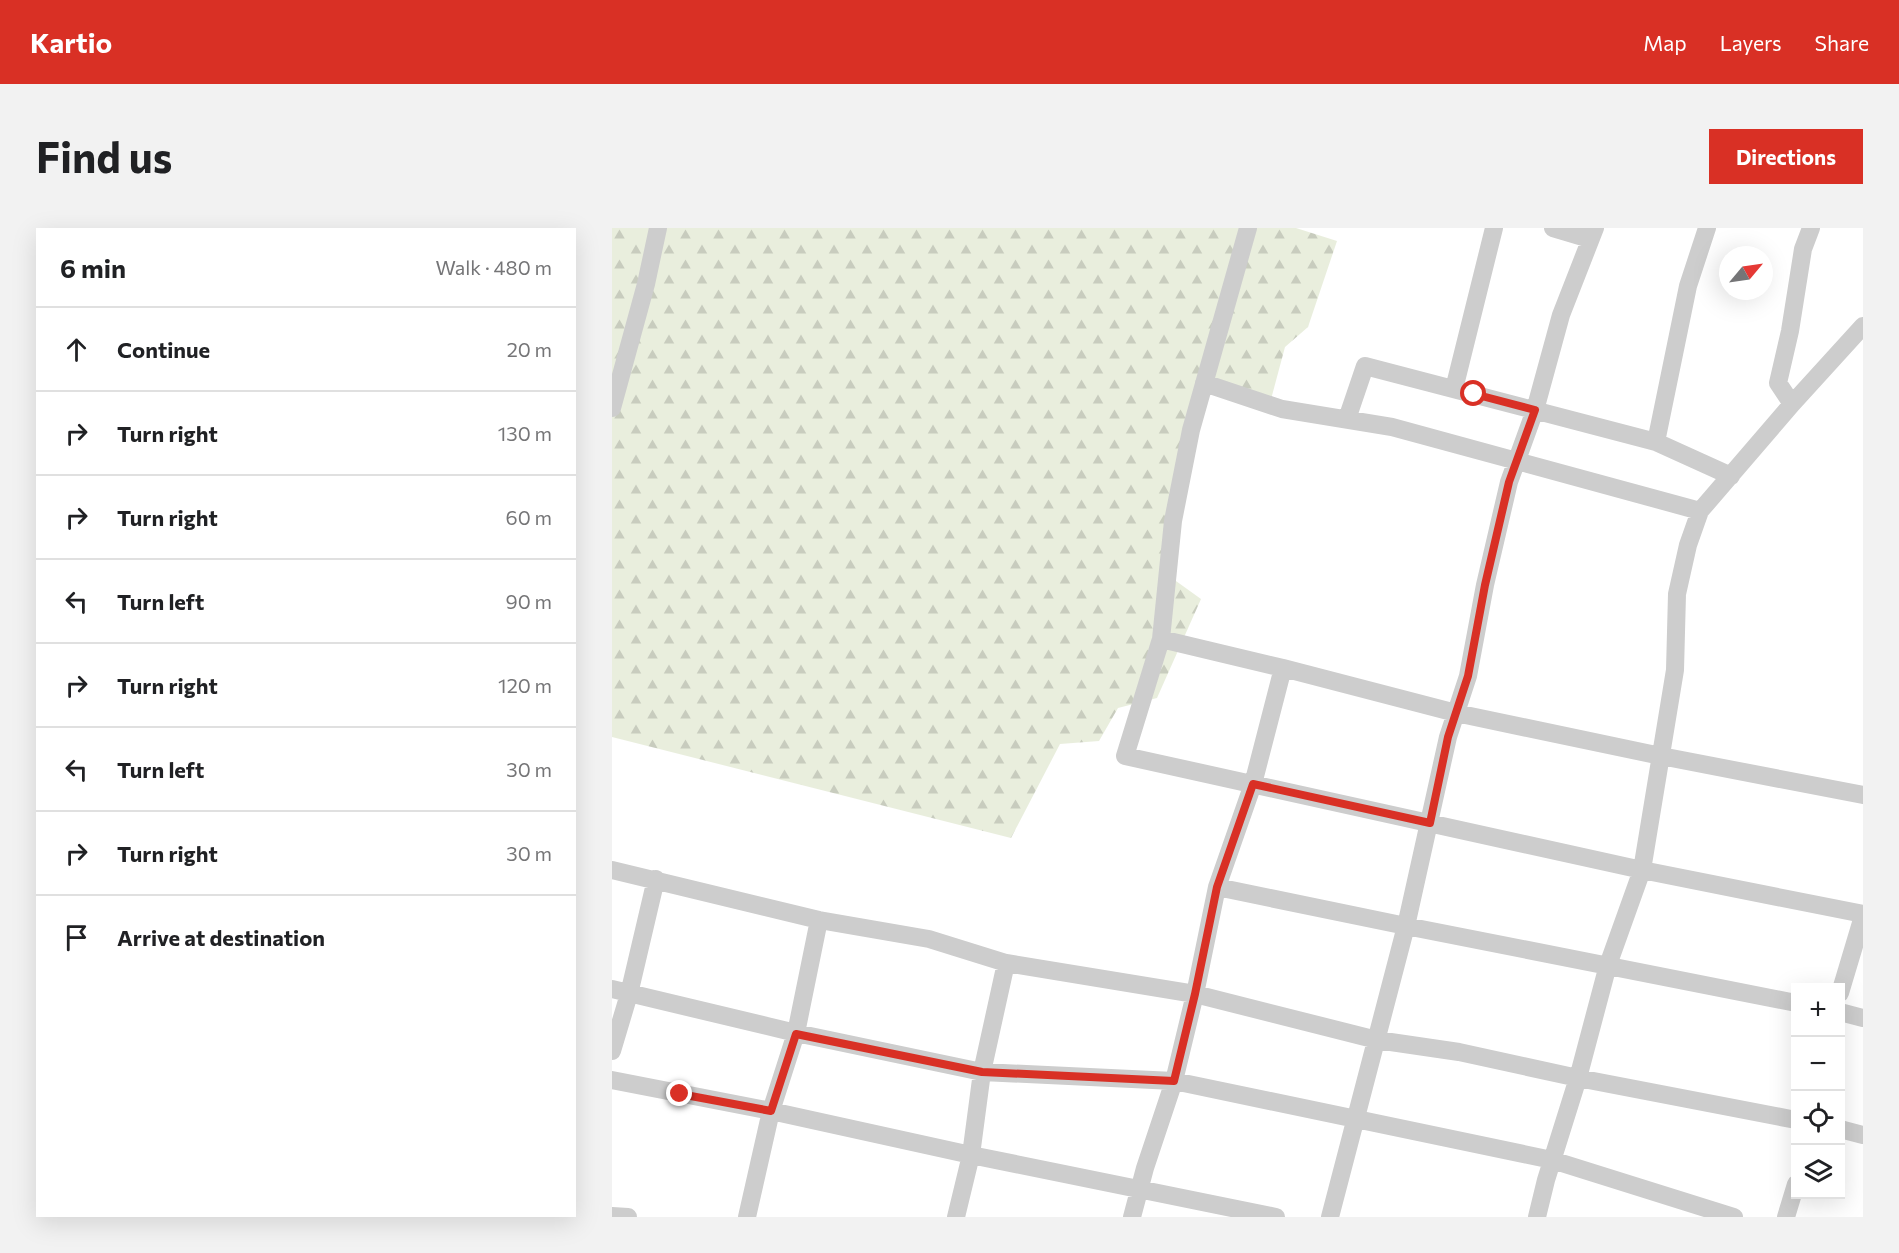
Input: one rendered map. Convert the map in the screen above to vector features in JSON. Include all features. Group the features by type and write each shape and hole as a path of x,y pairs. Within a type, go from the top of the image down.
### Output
{"street":[{"path":"612,408 646,284 658,228"},
{"path":"1248,228 1191,430 1173,521 1161,639 1125,756 1642,870 1863,915 1843,983"},
{"path":"1454,388 1494,228"},
{"path":"1330,1217 1406,926 1448,737 1468,676 1485,585 1509,482 1535,410 1561,315 1593,233 1553,228"},
{"path":"1656,442 1688,286 1707,228"},
{"path":"1792,404 1778,383 1790,331 1803,249 1811,228"},
{"path":"1537,1217 1608,965 1642,870 1675,670 1677,594 1688,545 1700,511 1863,326"},
{"path":"1347,419 1365,366 1656,442 1731,476"},
{"path":"1204,383 1282,408 1392,427 1700,511"},
{"path":"1161,639 1456,713 1863,795"},
{"path":"1132,1217 1174,1081 1217,887 1253,784 1283,668"},
{"path":"612,870 819,920 930,939 1006,963 1195,994 1377,1040 1459,1052 1578,1078 1791,1119"},
{"path":"612,1051 621,991 656,879"},
{"path":"1217,887 1791,1002"},
{"path":"747,1217 771,1111 796,1034 819,920"},
{"path":"956,1217 971,1155 982,1072 1006,963"},
{"path":"621,991 796,1034 982,1072 1174,1081 1552,1160 1734,1217"},
{"path":"1845,1013 1863,1018"},
{"path":"612,1080 1276,1217"},
{"path":"1845,1130 1863,1135"},
{"path":"1786,1217 1791,1199"},
{"path":"612,1216 628,1217"}],"green space":[{"path":"612,228 1296,228 1337,241 1308,327 1285,347 1270,403 1210,393 1193,406 1169,576 1201,599 1157,698 1118,708 1099,741 1060,744 1011,838 612,737"}],"route":[{"path":"680,1094 771,1111 796,1034 982,1072 1174,1081 1217,887 1253,784 1430,823 1448,737 1468,676 1485,585 1509,482 1535,410 1474,394"}]}
